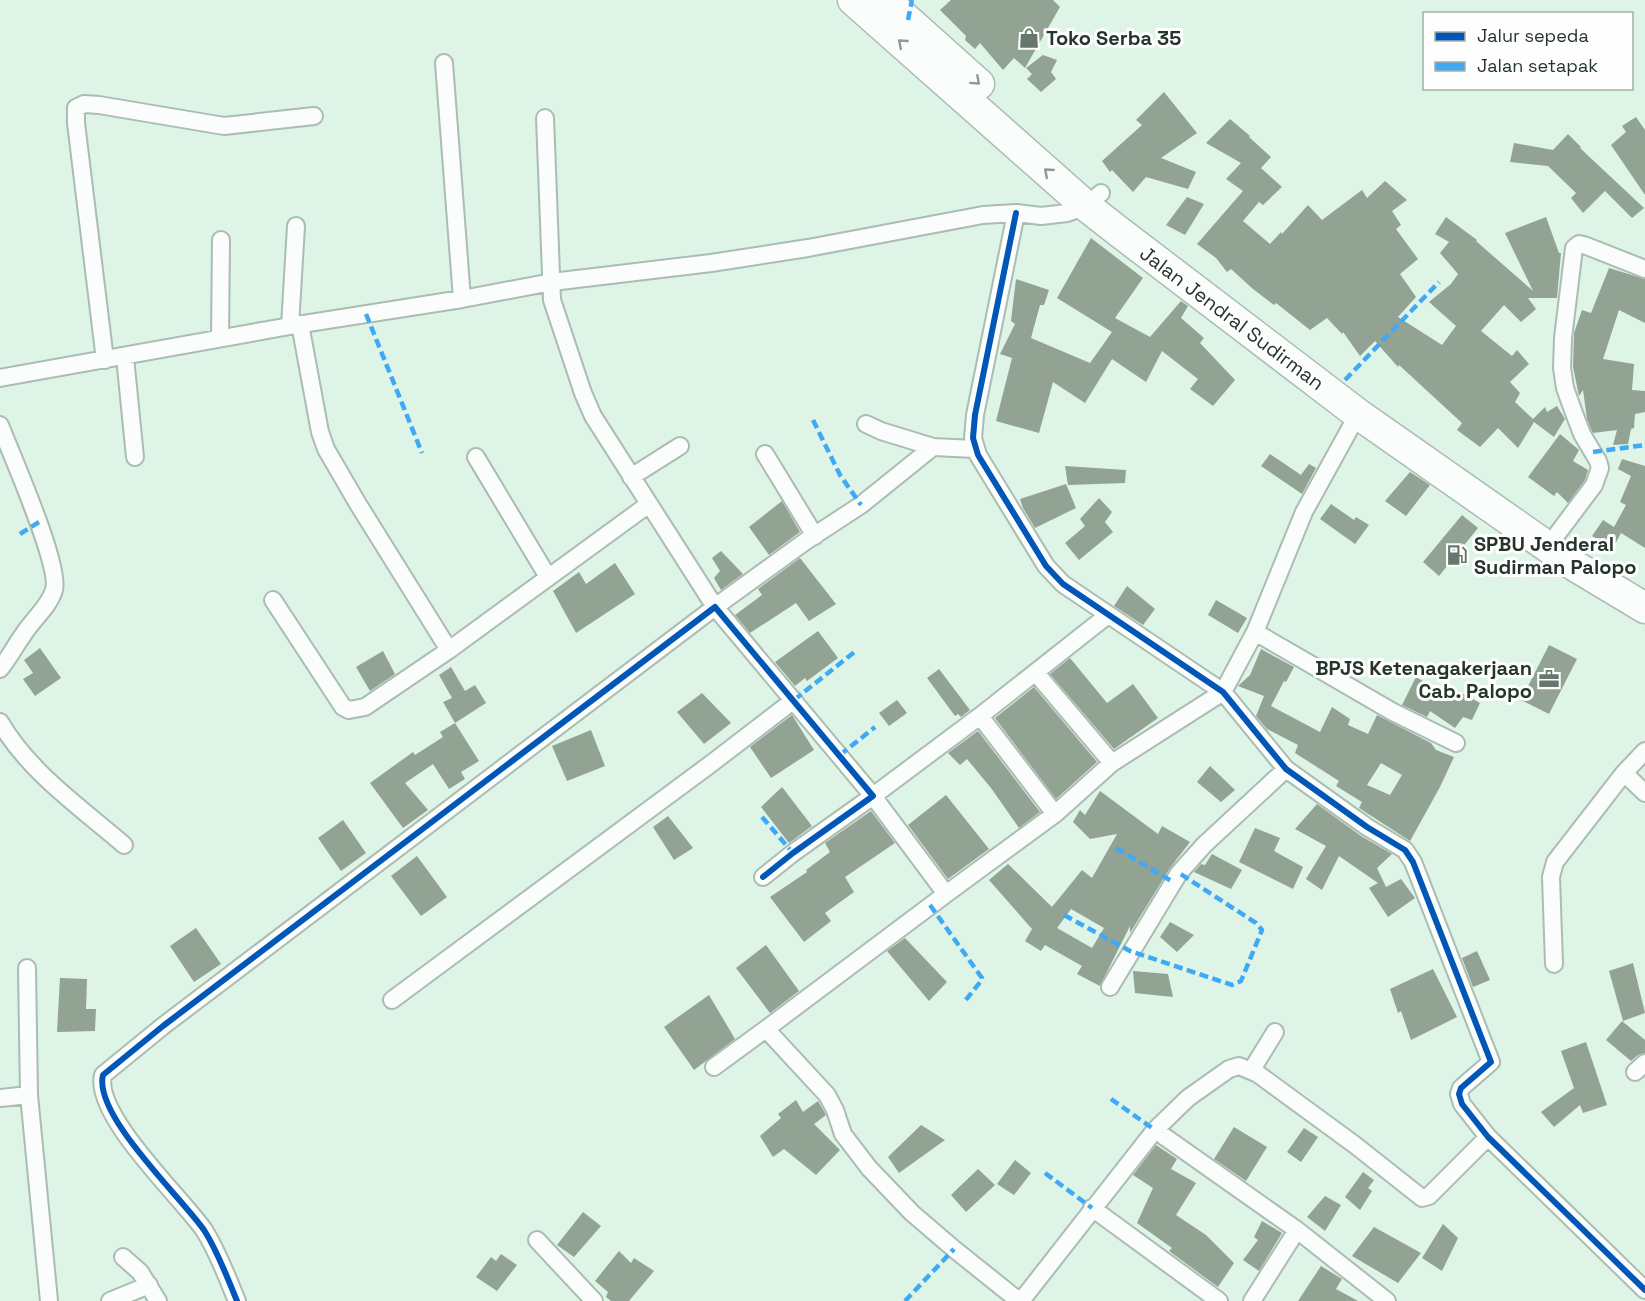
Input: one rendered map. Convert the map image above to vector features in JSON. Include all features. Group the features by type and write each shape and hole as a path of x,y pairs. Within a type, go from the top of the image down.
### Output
{"highway":[{"name":"Jalan Jendral Sudirman","path":"853,0 1358,414 1575,566 1642,599"},
{"name":"Jalan Jendral Sudirman","path":"885,0 1094,199"},
{"name":"Jalan Jendral Sudirman","path":"1124,224 1157,242 1404,424 1622,580 1642,599"}],"street":[{"path":"444,63 462,299"},
{"path":"105,360 76,108 84,104 99,105 224,126 314,116"},
{"path":"545,118 553,308 593,416 716,606 873,796 946,894"},
{"path":"0,378 552,282 733,260 983,215 1016,213 1041,216 1059,215 1094,199"},
{"path":"1016,213 975,415 975,449 1046,566 1063,584 1223,692 1286,769 1367,827 1405,850 1413,862 1491,1062 1461,1088 1459,1094 1467,1112 1488,1137 1645,1290"},
{"path":"296,226 295,325 326,449 357,504 449,650"},
{"path":"220,338 221,240"},
{"path":"1558,533 1599,475 1598,461 1582,434 1565,388 1562,368 1567,298 1574,248 1579,244 1584,245 1645,269"},
{"path":"125,357 135,457"},
{"path":"714,1067 1055,814 1112,763 1223,692 1255,632 1304,512 1358,414"},
{"path":"866,424 933,447 975,449"},
{"path":"0,425 39,522 56,580 52,597 23,634 14,652 0,669"},
{"path":"632,477 680,446"},
{"path":"237,1301 203,1229 136,1150 111,1109 102,1082 107,1071 430,822 716,606 861,505 933,447"},
{"path":"765,454 815,536"},
{"path":"476,457 548,577"},
{"path":"273,600 343,707 357,710 374,702 475,634 548,577 649,504"},
{"path":"763,877 980,716 1108,615"},
{"path":"1255,632 1393,712 1456,743"},
{"path":"1036,673 1112,763"},
{"path":"392,1000 794,700"},
{"path":"980,716 1055,814"},
{"path":"0,722 40,773 124,845"},
{"path":"1554,964 1551,878 1555,862 1624,773 1645,751"},
{"path":"1110,987 1179,873 1204,845 1286,769"},
{"path":"1624,773 1645,793"},
{"path":"27,968 28,1095 49,1301"},
{"path":"766,1029 827,1095 843,1134 869,1168 912,1214 1020,1301 1155,1130 1188,1098 1228,1069 1239,1066 1251,1071 1355,1145 1422,1198 1429,1196 1488,1137"},
{"path":"1251,1071 1275,1032"},
{"path":"0,1098 28,1095"},
{"path":"1155,1130 1297,1230 1387,1301"},
{"path":"1092,1208 1219,1301"},
{"path":"1252,1301 1297,1230"},
{"path":"537,1240 594,1301"},
{"path":"123,1257 140,1272 158,1301"},
{"path":"110,1301 149,1285"}],"building":[{"path":"951,0 1053,0 1060,7 1025,68 1014,58 1003,70 980,43 975,49 965,40 966,36 940,10"},
{"path":"1043,55 1057,60 1051,72 1056,79 1041,92 1027,79 1032,74 1026,68"},
{"path":"1164,92 1197,133 1161,158 1196,172 1188,189 1146,177 1133,192 1112,170 1110,172 1102,161 1142,125 1136,120"},
{"path":"1636,117 1645,130 1645,195 1611,145 1626,132 1622,126"},
{"path":"1230,119 1271,157 1261,168 1282,187 1263,205 1259,202 1243,221 1270,244 1308,205 1322,220 1362,190 1367,198 1385,181 1407,200 1392,211 1401,225 1396,229 1418,259 1400,274 1416,297 1398,317 1442,345 1456,326 1429,302 1451,284 1458,274 1440,253 1449,242 1435,234 1446,217 1477,240 1533,291 1505,233 1546,217 1559,253 1561,253 1557,298 1528,298 1536,309 1521,322 1504,305 1481,331 1512,356 1517,350 1529,364 1510,382 1520,393 1515,402 1533,419 1545,407 1547,412 1557,406 1565,419 1554,437 1534,422 1518,448 1498,428 1480,447 1457,430 1462,423 1399,365 1398,367 1375,341 1360,356 1343,332 1342,334 1327,318 1310,330 1276,303 1274,305 1253,289 1231,269 1227,272 1216,258 1197,244 1243,191 1226,179 1241,163 1206,143"},
{"path":"1568,134 1644,208 1632,218 1605,191 1583,213 1571,198 1576,193 1548,166 1510,162 1514,143 1553,150"},
{"path":"1187,197 1204,204 1185,235 1166,225"},
{"path":"1091,238 1143,278 1115,318 1150,337 1181,301 1188,306 1181,318 1204,338 1200,343 1235,380 1213,406 1190,389 1198,379 1162,351 1146,382 1112,359 1085,403 1053,382 1039,433 996,421 1012,358 1000,354 1015,324 1011,321 1016,279 1049,290 1044,305 1040,305 1031,338 1090,363 1112,332 1057,298"},
{"path":"1609,268 1645,279 1645,323 1619,310 1603,359 1634,364 1632,390 1645,391 1645,412 1635,414 1634,428 1631,429 1628,444 1613,445 1617,430 1593,433 1587,419 1583,390 1579,396 1573,367 1574,333 1582,310 1591,313"},
{"path":"1560,434 1579,450 1573,461 1588,470 1585,480 1568,503 1557,492 1554,496 1528,477"},
{"path":"1270,454 1301,475 1309,464 1316,468 1302,494 1261,466"},
{"path":"1622,459 1645,466 1645,548 1621,533 1613,548 1592,536 1603,520 1614,527 1626,505 1620,502 1631,476 1618,469"},
{"path":"1065,466 1126,470 1125,483 1068,485"},
{"path":"1410,472 1430,485 1406,516 1385,501"},
{"path":"1066,484 1076,508 1035,528 1020,499"},
{"path":"1099,498 1112,512 1105,522 1113,532 1079,560 1065,543 1085,526 1080,519"},
{"path":"782,501 800,532 769,555 749,527"},
{"path":"1331,504 1354,520 1356,517 1369,525 1355,544 1320,519"},
{"path":"1462,515 1478,528 1439,576 1423,562"},
{"path":"721,551 743,574 721,590 714,578 720,571 712,558"},
{"path":"800,558 836,604 809,621 796,603 750,633 735,615 762,595 758,589"},
{"path":"615,563 635,594 576,633 553,591 579,572 586,584"},
{"path":"1127,586 1155,609 1143,625 1114,606"},
{"path":"1216,600 1247,618 1238,633 1208,615"},
{"path":"818,631 838,658 807,681 805,678 795,686 775,662"},
{"name":"BPJS Ketenagakerjaan Cab. Palopo","path":"1549,645 1577,659 1549,714 1521,700"},
{"path":"40,648 61,678 35,696 23,679 33,673 24,660"},
{"path":"1261,649 1294,667 1271,706 1320,732 1332,707 1350,719 1348,725 1368,734 1377,715 1431,743 1436,750 1454,757 1410,841 1359,808 1362,802 1336,786 1339,781 1295,753 1298,745 1267,729 1256,716 1264,696 1238,686 1250,675","holes":["1381,763 1402,775 1390,795 1367,785"]},
{"path":"383,651 395,674 370,691 356,667"},
{"path":"1070,658 1107,703 1133,684 1158,718 1114,749 1050,674"},
{"path":"451,667 465,691 475,685 486,703 455,723 443,702 452,698 439,675"},
{"path":"939,669 970,710 961,717 958,714 955,716 927,678"},
{"path":"1416,677 1443,693 1447,685 1480,703 1472,720 1463,717 1455,728 1430,711 1427,717 1402,705"},
{"path":"1034,687 1097,762 1056,799 995,718"},
{"path":"702,693 731,723 704,744 677,712"},
{"path":"897,700 907,713 889,726 879,713"},
{"path":"792,715 814,750 771,778 750,747"},
{"path":"455,723 479,761 461,772 465,779 449,789 433,764 405,783 428,810 403,828 370,783 413,752 415,755 443,737 440,732"},
{"path":"591,730 605,766 567,781 552,746"},
{"path":"978,731 1040,812 1019,828 967,759 960,765 948,753"},
{"path":"1210,766 1235,790 1221,802 1197,782"},
{"path":"782,787 812,826 789,843 761,807"},
{"path":"1100,791 1158,834 1162,826 1190,842 1170,868 1130,933 1130,926 1100,986 1077,974 1082,966 1045,945 1041,951 1025,941 1032,929 989,880 1008,864 1052,907 1082,870 1092,878 1117,834 1090,839 1073,822 1080,810 1085,815","holes":["1071,909 1104,928 1092,948 1057,928"]},
{"path":"946,795 989,849 948,879 908,825"},
{"path":"1317,804 1361,836 1392,854 1377,868 1386,887 1401,879 1415,898 1388,917 1369,888 1378,883 1339,856 1322,890 1306,879 1326,846 1295,829"},
{"path":"871,811 895,843 845,877 854,892 825,913 831,921 804,942 770,897 807,872 806,870 830,852 825,843"},
{"path":"668,816 693,848 674,860 653,827"},
{"path":"343,820 366,853 341,871 318,838"},
{"path":"1255,828 1280,838 1274,851 1303,867 1293,889 1239,862"},
{"path":"1212,854 1242,870 1231,889 1194,872 1201,864 1205,865"},
{"path":"417,856 447,897 421,916 391,876"},
{"path":"1170,922 1194,935 1177,952 1160,937"},
{"path":"196,928 221,964 194,982 170,946"},
{"path":"905,938 947,982 929,1001 887,951"},
{"path":"766,945 799,991 770,1013 736,968"},
{"path":"1477,951 1490,980 1473,987 1462,958"},
{"path":"1633,963 1645,1013 1623,1021 1609,971"},
{"path":"1433,969 1457,1017 1411,1040 1390,989"},
{"path":"1133,971 1168,974 1173,997 1135,993"},
{"path":"60,978 87,979 86,1009 96,1009 95,1031 57,1032"},
{"path":"709,995 735,1039 694,1070 664,1027"},
{"path":"1622,1021 1645,1040 1645,1053 1631,1061 1606,1040"},
{"path":"1586,1042 1607,1105 1583,1113 1580,1105 1554,1127 1541,1112 1574,1088 1561,1051"},
{"path":"796,1100 803,1112 818,1101 826,1115 814,1124 840,1150 816,1175 784,1149 773,1157 760,1136 781,1118 778,1114"},
{"path":"921,1125 945,1140 899,1173 888,1157"},
{"path":"1234,1127 1267,1147 1246,1181 1214,1159"},
{"path":"1304,1128 1318,1137 1301,1162 1287,1152"},
{"path":"1156,1145 1177,1159 1171,1169 1196,1183 1176,1215 1206,1235 1234,1263 1218,1287 1169,1251 1172,1248 1137,1223 1153,1188 1133,1175"},
{"path":"1015,1160 1031,1173 1014,1195 997,1184"},
{"path":"978,1169 995,1185 966,1212 951,1195"},
{"path":"1363,1172 1374,1180 1368,1188 1372,1191 1360,1210 1345,1197"},
{"path":"1325,1196 1341,1205 1325,1231 1307,1217"},
{"path":"583,1212 601,1226 574,1257 557,1245"},
{"path":"1262,1221 1282,1233 1259,1271 1243,1260 1258,1240 1254,1237"},
{"path":"1443,1224 1458,1238 1442,1271 1422,1258"},
{"path":"1374,1227 1421,1253 1398,1283 1352,1256"},
{"path":"619,1251 631,1263 634,1258 654,1271 629,1301 611,1301 606,1297 608,1292 595,1281"},
{"path":"501,1254 517,1265 497,1291 476,1277 491,1257 496,1261"},
{"path":"1321,1266 1342,1279 1336,1289 1358,1301 1298,1301"}],"marked path":[{"path":"908,20 912,0"},
{"path":"1345,380 1439,282"},
{"path":"366,314 422,453"},
{"path":"813,420 840,475 861,505"},
{"path":"1593,452 1645,445"},
{"path":"20,534 39,522"},
{"path":"794,700 857,650"},
{"path":"840,755 875,727"},
{"path":"762,817 793,853"},
{"path":"1116,848 1173,882"},
{"path":"1064,915 1130,951 1232,985 1241,981 1262,930 1256,923 1179,873"},
{"path":"930,905 982,978 965,1001"},
{"path":"1111,1099 1155,1130"},
{"path":"1045,1173 1092,1208"},
{"path":"905,1301 954,1249"}],"cycle path":[{"path":"1016,213 975,415 973,438 978,455 1046,566 1063,584 1223,692 1286,769 1367,827 1405,850 1413,862 1491,1062 1461,1088 1459,1094 1462,1104 1488,1137 1645,1290"},
{"path":"237,1301 204,1230 142,1156 111,1112 104,1092 103,1075 163,1026 715,607 873,796 763,877"}],"place":[{"name":"Toko Serba 35","path":"1029,38"},
{"name":"SPBU Jenderal Sudirman Palopo","path":"1457,555"},
{"name":"BPJS Ketenagakerjaan Cab. Palopo","path":"1549,679"}]}
